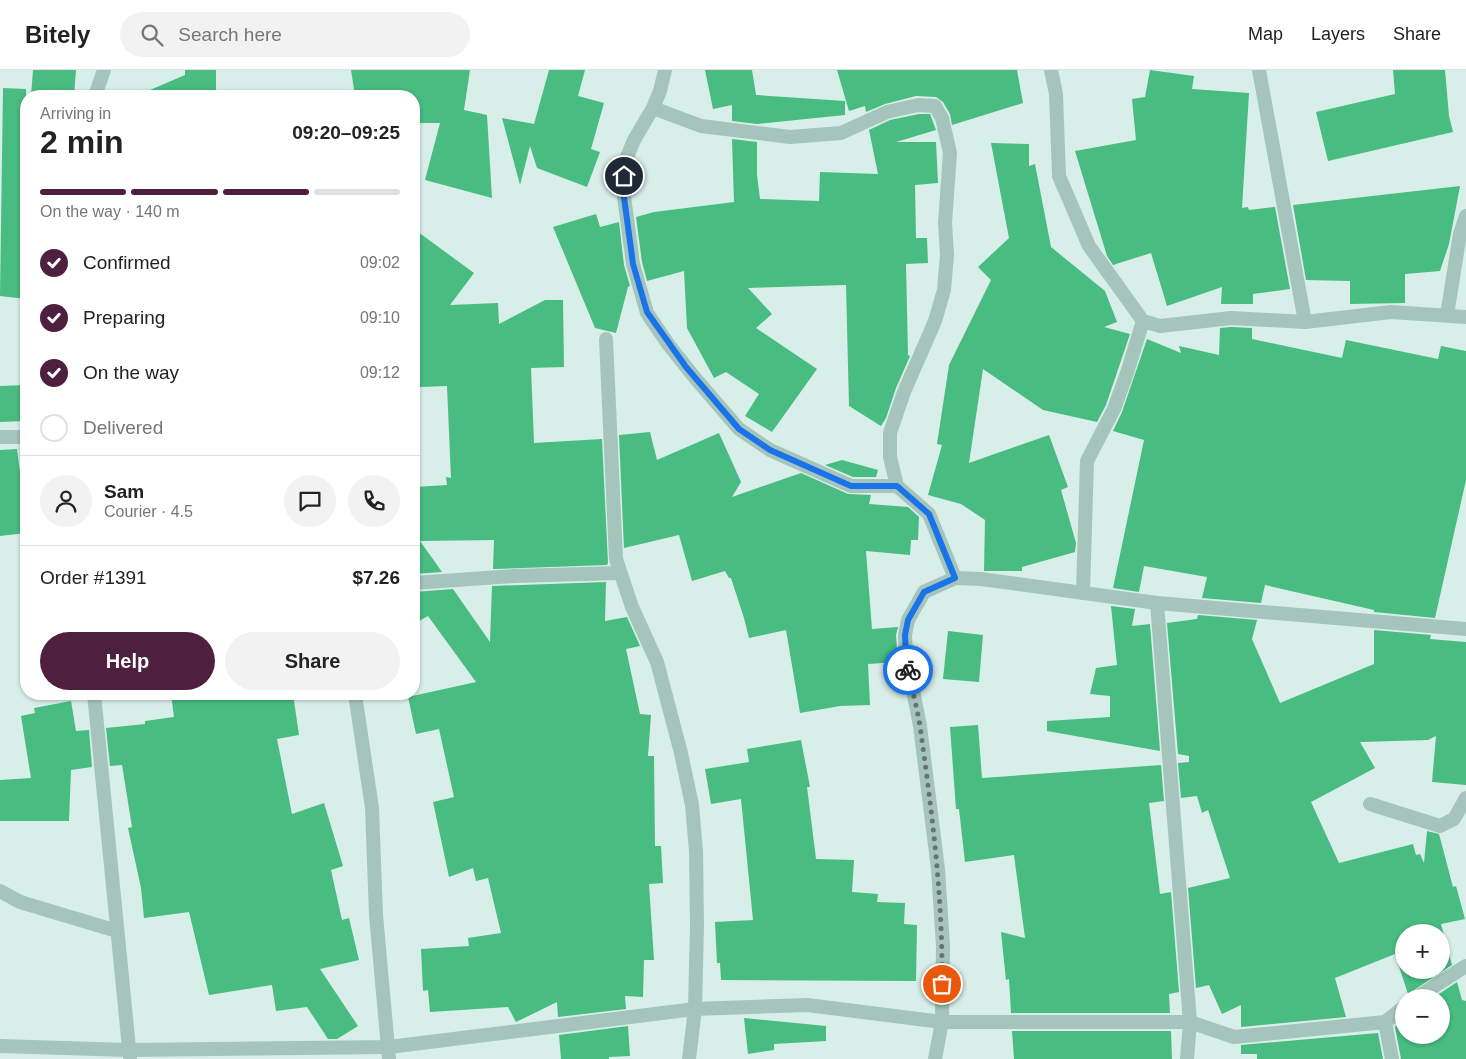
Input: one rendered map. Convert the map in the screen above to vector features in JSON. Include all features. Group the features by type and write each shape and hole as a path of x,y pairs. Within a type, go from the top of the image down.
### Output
{"street":[{"path":"96,90 104,70"},
{"path":"665,70 660,91 653,108 634,140 626,162 623,190 633,264 647,312 668,344 690,372 739,429 770,450 851,486 897,486"},
{"path":"1051,70 1056,94 1059,176 1089,246 1143,321 1160,326 1231,318 1305,322 1391,312 1466,316"},
{"path":"1260,70 1305,322"},
{"path":"653,108 701,126 790,137 841,133 887,112 918,105 935,106 942,118 950,153 945,223 947,255 944,290 935,321 908,383 890,434 890,457 897,486 929,514 955,578"},
{"path":"1447,315 1460,234 1466,216"},
{"path":"1083,593 1087,461 1114,408 1143,321"},
{"path":"606,339 616,559 619,573 632,607 657,662 682,753 692,805 696,851 695,1009 689,1059"},
{"path":"0,437 20,437"},
{"path":"420,583 514,576 619,573"},
{"path":"935,1059 942,1022 943,946 938,869 920,726 906,655 905,635 908,620 924,592 955,578 981,578 1157,603 1466,629"},
{"path":"1157,603 1190,1022 1187,1059"},
{"path":"95,700 130,1054"},
{"path":"357,700 372,808 376,915 389,1053"},
{"path":"1370,804 1440,826 1454,819 1466,798"},
{"path":"0,891 20,902 117,931"},
{"path":"1430,989 1466,966"},
{"path":"0,1046 130,1054 389,1053 695,1009 807,1004 942,1022 1190,1022 1234,1037 1385,1022 1395,1014"},
{"path":"1385,1022 1392,1059"}],"building":[{"path":"33,70 76,70 74,90 31,90"},
{"path":"185,70 216,70 216,90 150,90 185,75"},
{"path":"351,70 470,70 464,110 487,115 492,198 425,180 440,123 420,123 420,90 354,90"},
{"path":"549,70 585,70 578,96 604,103 591,149 600,152 587,187 537,168 530,146 520,185 502,118 534,124"},
{"path":"705,70 752,70 756,95 845,101 845,115 757,124 732,121 732,105 713,109"},
{"path":"837,70 1017,70 1023,103 952,125 950,114 943,102 936,97 916,96 885,104 866,112 865,106 849,111"},
{"path":"1150,70 1194,76 1192,89 1249,93 1242,208 1248,207 1249,210 1275,207 1290,289 1253,294 1253,304 1221,304 1222,287 1167,306 1151,253 1113,265 1107,256 1075,151 1136,140 1132,99 1145,97"},
{"path":"1393,70 1445,70 1449,116 1453,132 1328,161 1316,112 1395,94"},
{"path":"3,88 26,89 20,90 20,298 0,296"},
{"path":"919,114 930,114 936,130 896,142 936,142 938,183 915,185 916,238 927,238 928,263 906,264 908,355 910,356 896,388 886,418 881,426 849,406 846,285 748,288 772,314 756,328 817,369 772,432 745,416 759,394 726,372 714,378 687,328 684,271 647,281 642,262 636,217 654,212 734,202 732,139 757,142 757,175 760,199 819,201 820,172 878,174 869,130 890,120"},
{"path":"991,143 1029,144 1029,166 1035,164 1051,247 1105,291 1117,322 1104,327 1130,334 1106,405 1097,422 1043,410 983,369 969,463 1049,435 1068,487 1061,490 1076,543 1075,552 1022,567 1022,571 984,571 985,520 961,504 928,495 942,445 937,444 949,365 991,280 978,267 1009,238"},
{"path":"1460,186 1449,244 1440,271 1405,274 1405,303 1350,304 1350,281 1306,280 1293,205"},
{"path":"596,214 600,227 619,222 624,265 630,286 628,287 616,333 595,328 553,227"},
{"path":"420,233 474,273 450,305 498,303 499,324 545,300 563,300 564,367 531,368 534,443 602,439 607,565 493,569 494,540 420,541 420,487 447,485 446,477 451,478 447,386 420,387"},
{"path":"1220,328 1252,328 1252,339 1342,358 1346,340 1438,359 1441,346 1466,351 1466,480 1435,618 1374,612 1374,610 1265,585 1261,603 1202,598 1207,577 1144,566 1139,592 1113,588 1144,440 1113,431 1122,412 1147,339 1181,353 1179,346 1219,355"},
{"path":"20,385 20,421 0,422 0,386"},
{"path":"650,432 657,460 719,433 741,482 732,497 801,473 848,494 871,495 869,504 908,507 919,517 918,540 911,540 910,555 866,551 872,629 898,627 896,635 898,662 868,664 870,705 840,706 800,713 786,630 749,638 731,578 729,578 725,571 692,581 679,535 624,548 619,435"},
{"path":"17,449 20,473 20,534 0,536 0,450"},
{"path":"842,460 878,470 876,477 853,477 825,465"},
{"path":"420,541 442,572 420,574"},
{"path":"606,582 605,621 627,617 640,646 626,649 640,714 651,715 648,756 654,756 655,846 661,846 663,883 649,884 654,960 644,960 643,997 625,996 626,1009 558,1017 557,1002 516,1022 508,1007 430,1012 428,990 423,991 421,949 469,946 468,938 501,933 488,878 476,881 473,868 449,877 433,802 454,797 439,729 416,734 409,700 420,700 420,694 476,682 428,616 420,621 420,592 453,589 490,642 492,586"},
{"path":"1111,606 1135,609 1132,626 1150,624 1160,751 1047,731 1047,721 1110,717 1110,696 1090,694 1096,668 1117,665"},
{"path":"1198,615 1257,620 1252,639 1280,703 1374,664 1374,630 1431,635 1430,639 1466,642 1466,785 1432,782 1436,736 1428,740 1360,742 1375,768 1311,802 1339,863 1413,844 1416,855 1420,854 1424,863 1427,831 1439,834 1453,887 1456,886 1465,919 1441,924 1395,924 1395,954 1335,978 1346,1017 1241,1027 1241,1005 1222,1014 1209,985 1196,988 1188,888 1230,878 1208,810 1202,813 1197,796 1181,798 1178,763 1189,762 1189,756 1178,754 1167,623 1197,619"},
{"path":"948,631 983,635 979,682 943,679"},
{"path":"172,700 294,700 299,735 277,739 292,814 324,803 343,866 331,870 342,920 349,918 359,960 320,969 358,1026 337,1039 328,1039 307,1007 276,1011 272,985 209,995 189,912 144,918 141,888 128,828 132,827 122,765 110,766 106,728 145,724 145,721 174,717"},
{"path":"71,701 76,731 89,730 92,767 71,770 69,821 0,821 0,780 31,778 21,716 35,713 34,708"},
{"path":"978,725 982,778 1161,765 1164,801 1149,803 1160,894 1171,892 1179,992 1169,994 1170,1013 1011,1013 1009,979 1006,980 1001,932 1025,938 1014,855 965,862 959,809 956,809 950,727"},
{"path":"801,740 810,787 807,787 816,859 854,860 852,892 878,894 877,902 905,903 904,924 917,925 916,981 721,980 720,963 717,963 715,922 753,920 741,799 711,804 705,769 749,762 747,749"},
{"path":"1403,979 1431,979 1416,989 1406,989"},
{"path":"1457,982 1462,1000 1466,1001 1466,1059 1401,1059 1398,1044 1450,1044 1450,989 1446,989"},
{"path":"744,1018 826,1026 826,1041 774,1044 774,1050 748,1054"},
{"path":"628,1026 630,1056 609,1057 609,1059 561,1059 559,1035"},
{"path":"1012,1031 1171,1031 1172,1059 1014,1059"},
{"path":"1378,1033 1383,1059 1257,1059 1257,1054 1241,1054 1241,1045"}],"way so far":[{"path":"908,670 920,726 938,869 943,946 942,984"}],"route":[{"path":"624,176 623,190 633,264 647,312 686,367 739,429 770,450 851,486 897,486 929,514 955,578 924,592 908,620 905,635 908,670"}]}
